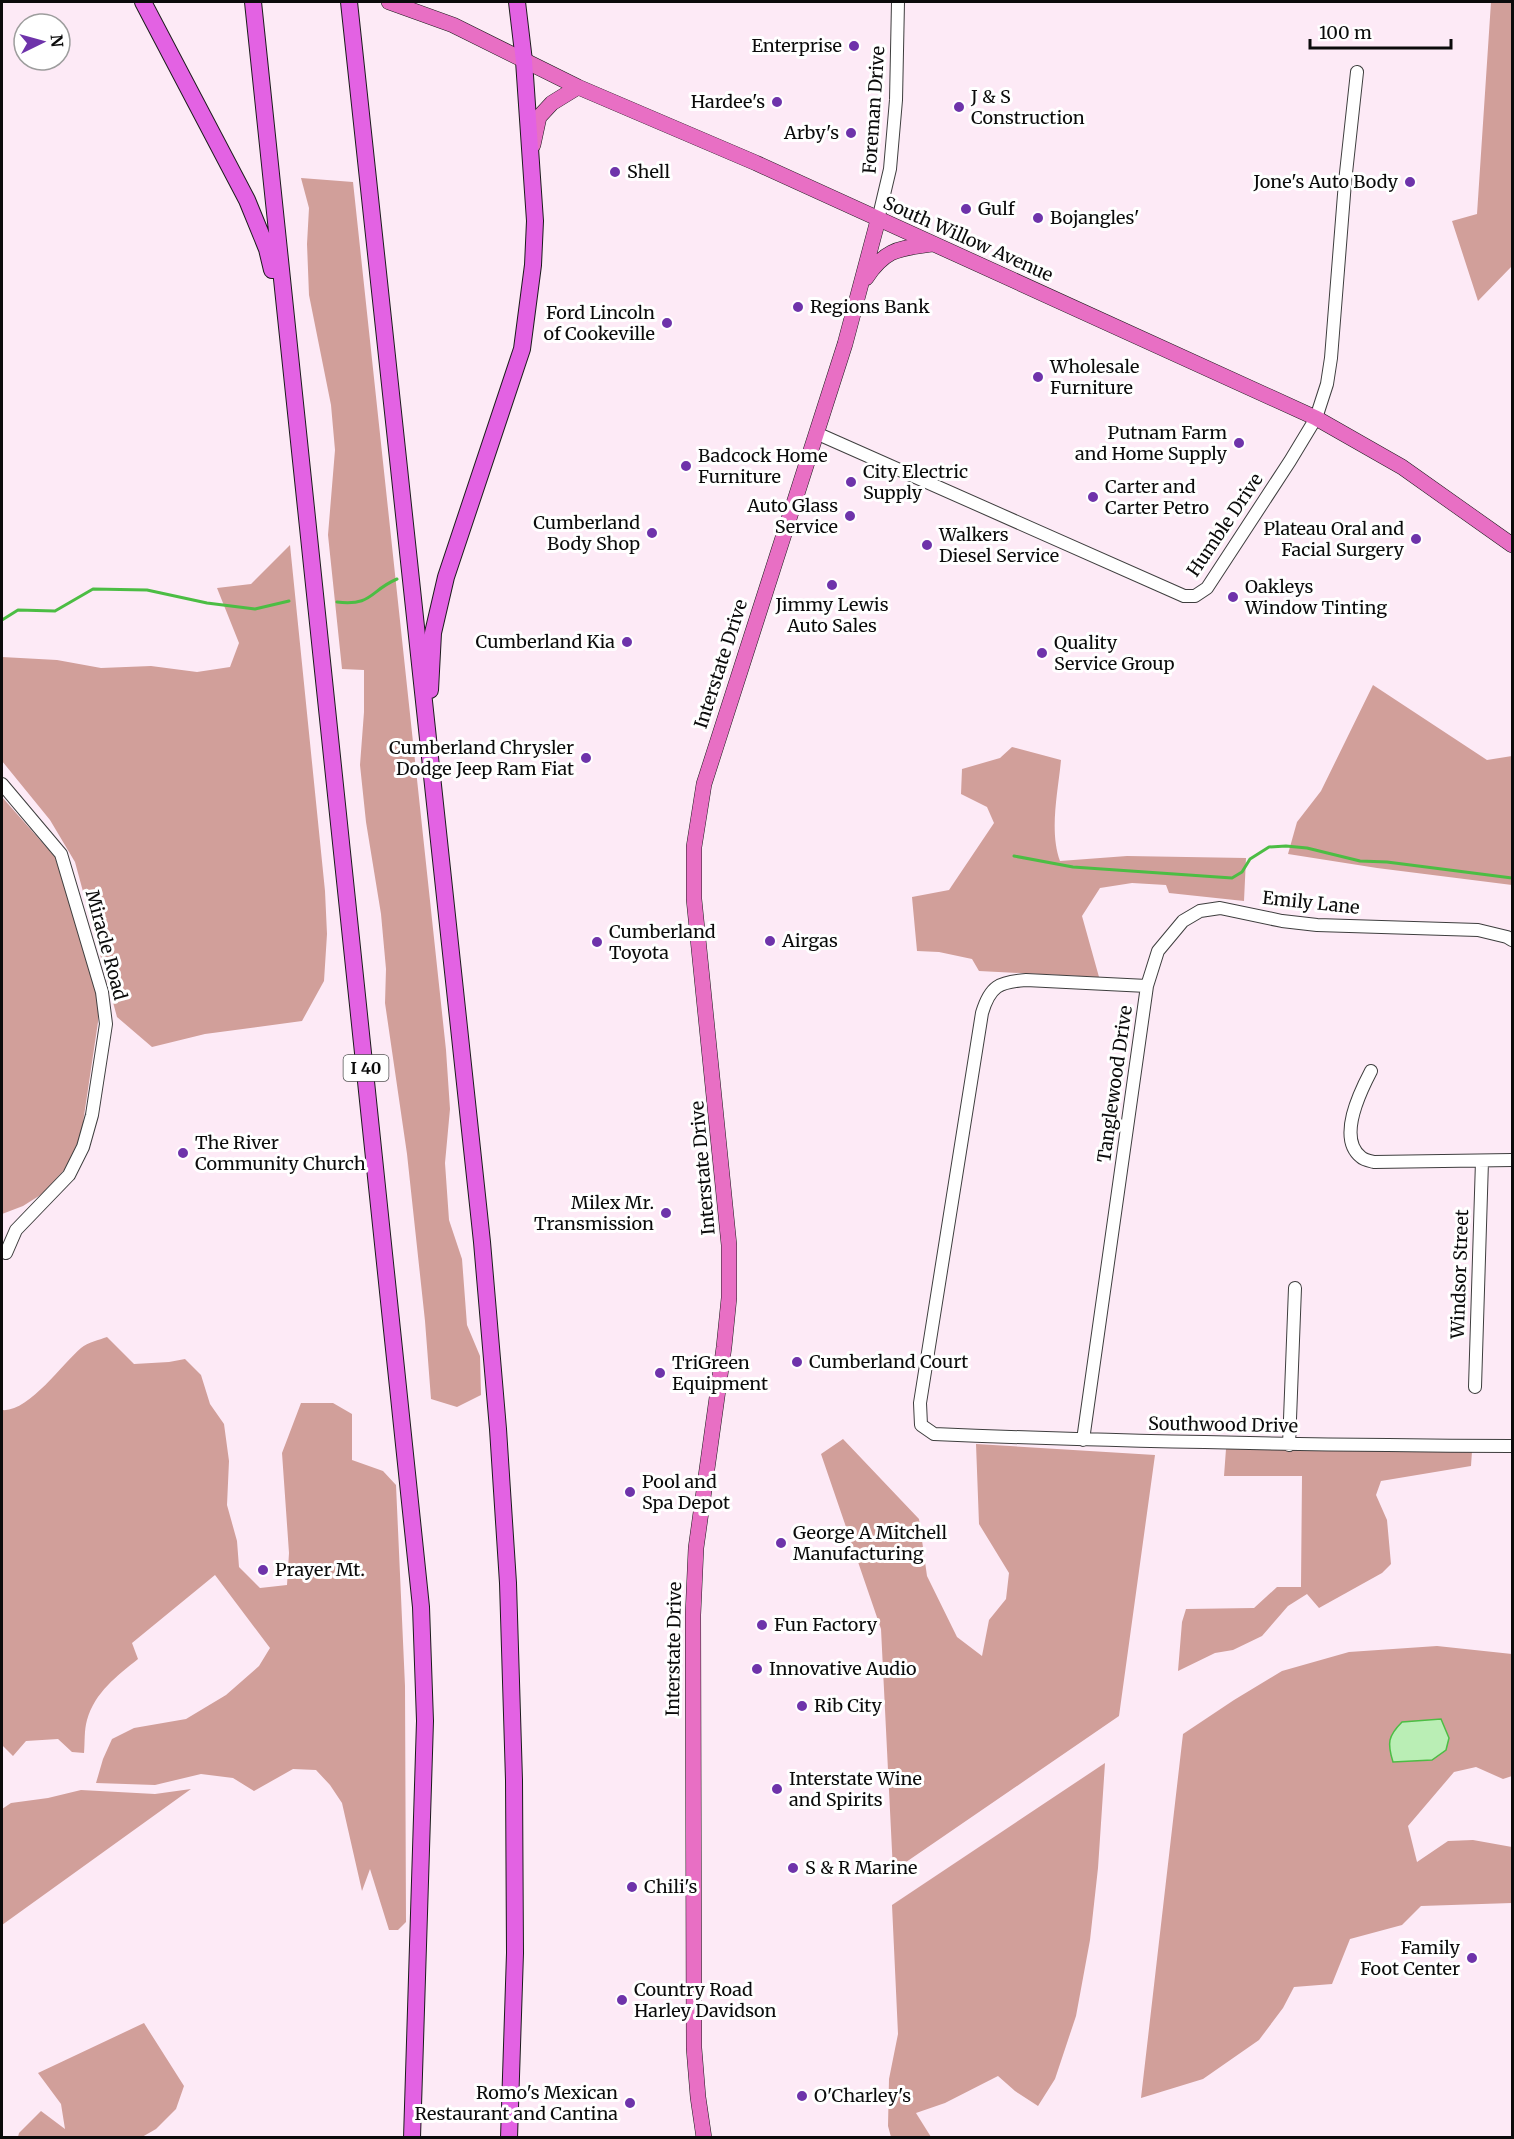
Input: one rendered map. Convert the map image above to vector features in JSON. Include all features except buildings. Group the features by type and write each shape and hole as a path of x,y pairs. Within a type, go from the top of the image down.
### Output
{"highway":[{"path":"143,2 247,200 267,249 290,348"},
{"name":"I 40","path":"253,2 422,1607 425,1721 412,2138"},
{"path":"349,2 482,1242 498,1429 508,1583 514,1780 515,1918 508,2138"},
{"path":"428,741 433,633 446,577 522,349 533,266 534,232 524,61 517,2"}],"main road":[{"name":"South Willow Avenue","path":"393,2 453,25 578,87 756,163 1316,418 1402,467 1512,545"},
{"path":"530,163 539,117 552,103 578,87"},
{"name":"Interstate Drive","path":"704,2138 694,2048 693,1615 696,1540 729,1298 729,1245 694,899 694,848 704,784 845,344 878,220"},
{"path":"860,288 876,264 890,253 932,244"}],"street":[{"name":"Foreman Drive","path":"878,220 890,170 896,100 898,2"},
{"name":"Humble Drive","path":"816,433 1184,596 1195,596 1207,588 1316,418 1327,384 1357,72"},
{"name":"Miracle Road","path":"2,784 61,854 102,992 106,1024 92,1115 83,1147 69,1175 16,1230 6,1253"},
{"name":"Emily Lane","path":"1147,986 1158,951 1184,921 1200,911 1220,908 1282,921 1317,925 1478,930 1512,940"},
{"name":"Tanglewood Drive","path":"934,1434 921,1425 920,1403 980,1025 986,1000 994,988 1017,981 1147,986 1083,1440"},
{"path":"1371,1071 1358,1095 1350,1124 1354,1148 1361,1158 1374,1162 1512,1160"},
{"name":"Windsor Street","path":"1475,1387 1482,1161"},
{"path":"1289,1445 1295,1288"},
{"name":"Southwood Drive","path":"934,1434 1289,1445 1512,1446"}],"shaded area":[{"path":"1491,2 1512,2 1512,266 1478,301 1452,221 1477,214"},
{"path":"301,178 353,182 446,1050 450,1109 445,1163 449,1220 462,1259 467,1325 480,1356 481,1395 457,1407 431,1399 407,1154 385,1003 386,969 381,914 366,822 360,765 364,670 342,669 328,535 335,450 331,405 309,295 307,244 309,208"},
{"path":"290,545 325,891 327,934 324,981 302,1021 205,1034 152,1047 117,1017 75,862 50,820 2,761 2,657 57,660 101,668 151,666 197,672 230,667 239,643 217,588 251,584"},
{"path":"1373,685 1487,760 1512,756 1512,885 1288,854 1297,822 1321,791"},
{"path":"1012,747 1061,760 1055,824 1060,861 1127,856 1246,858 1244,901 1169,893 1166,885 1132,883 1100,888 1082,916 1099,977 979,971 972,959 939,952 917,951 912,897 949,890 994,823 987,807 961,794 962,769 1000,758"},
{"path":"2,797 55,857 98,993 98,1022 81,1136 65,1169 42,1194 23,1206 2,1214"},
{"path":"107,1337 134,1364 185,1359 201,1375 210,1404 224,1424 229,1461 227,1505 237,1541 239,1567 260,1588 287,1585 289,1553 282,1453 301,1403 333,1403 352,1414 352,1460 383,1471 396,1485 405,1686 406,1922 398,1930 389,1930 370,1869 362,1891 342,1803 316,1770 293,1769 254,1791 233,1778 201,1774 155,1785 96,1783 112,1739 134,1728 186,1719 226,1695 259,1666 270,1648 215,1575 132,1643 138,1659 108,1685 95,1701 86,1724 84,1753 72,1752 58,1739 26,1741 13,1756 2,1745 2,1410 23,1404 81,1348"},
{"path":"843,1439 919,1519 927,1576 957,1637 982,1656 989,1620 1006,1599 1009,1573 979,1524 976,1444 1155,1455 1119,1716 893,1871 881,1629 821,1454"},
{"path":"1226,1449 1472,1451 1471,1466 1381,1481 1376,1495 1387,1520 1391,1564 1382,1573 1319,1608 1307,1594 1288,1606 1262,1636 1233,1650 1215,1653 1178,1671 1182,1622 1186,1609 1254,1608 1277,1587 1301,1587 1302,1476 1224,1476"},
{"path":"1437,1646 1512,1654 1512,1776 1503,1779 1476,1767 1454,1772 1408,1826 1417,1862 1448,1841 1473,1840 1512,1847 1512,1903 1421,1906 1402,1925 1350,1939 1332,1984 1294,1987 1283,2008 1259,2040 1203,2079 1141,2098 1183,1734 1282,1671 1349,1652"},
{"path":"1441,1719 1449,1738 1446,1750 1432,1760 1393,1762 1390,1740 1402,1722"},
{"path":"1105,1763 1098,1868 1090,1940 1076,2016 1055,2079 1038,2106 998,2076 945,2103 916,2113 931,2137 891,2137 888,2126 889,2079 898,2034 892,1905"},
{"path":"191,1789 2,1925 2,1809 11,1803 48,1798 81,1790 155,1794"},
{"path":"144,2023 184,2086 176,2109 156,2129 142,2137 18,2137 19,2133 41,2111 65,2129 61,2104 38,2073"}],"waterway":[{"path":"337,602 349,603 364,600 397,579"},
{"path":"2,620 18,610 55,611 93,589 147,590 207,603 255,609 289,601"},
{"path":"1014,856 1073,867 1232,878 1242,872 1250,859 1269,847 1286,846 1307,848 1360,861 1387,862 1512,878"}],"place":[{"name":"Enterprise","path":"854,46"},
{"name":"Hardee's","path":"777,102"},
{"name":"J & S Construction","path":"959,107"},
{"name":"Arby's","path":"851,133"},
{"name":"Shell","path":"615,172"},
{"name":"Jone's Auto Body","path":"1410,182"},
{"name":"Gulf","path":"966,209"},
{"name":"Bojangles'","path":"1038,218"},
{"name":"Regions Bank","path":"798,307"},
{"name":"Ford Lincoln of Cookeville","path":"667,323"},
{"name":"Wholesale Furniture","path":"1038,377"},
{"name":"Putnam Farm and Home Supply","path":"1239,443"},
{"name":"Badcock Home Furniture","path":"686,466"},
{"name":"City Electric Supply","path":"851,482"},
{"name":"Carter and Carter Petro","path":"1093,497"},
{"name":"Auto Glass Service","path":"850,516"},
{"name":"Cumberland Body Shop","path":"652,533"},
{"name":"Plateau Oral and Facial Surgery","path":"1416,539"},
{"name":"Walkers Diesel Service","path":"927,545"},
{"name":"Jimmy Lewis Auto Sales","path":"832,585"},
{"name":"Oakleys Window Tinting","path":"1233,597"},
{"name":"Cumberland Kia","path":"627,642"},
{"name":"Quality Service Group","path":"1042,653"},
{"name":"Cumberland Chrysler Dodge Jeep Ram Fiat","path":"586,758"},
{"name":"Airgas","path":"770,941"},
{"name":"Cumberland Toyota","path":"597,942"},
{"name":"The River Community Church","path":"183,1153"},
{"name":"Milex Mr. Transmission","path":"666,1213"},
{"name":"Cumberland Court","path":"797,1362"},
{"name":"TriGreen Equipment","path":"660,1373"},
{"name":"Pool and Spa Depot","path":"630,1492"},
{"name":"George A Mitchell Manufacturing","path":"781,1543"},
{"name":"Prayer Mt.","path":"263,1570"},
{"name":"Fun Factory","path":"762,1625"},
{"name":"Innovative Audio","path":"757,1669"},
{"name":"Rib City","path":"802,1706"},
{"name":"Interstate Wine and Spirits","path":"777,1789"},
{"name":"S & R Marine","path":"793,1868"},
{"name":"Chili's","path":"632,1887"},
{"name":"Family Foot Center","path":"1472,1958"},
{"name":"Country Road Harley Davidson","path":"622,2000"},
{"name":"O'Charley's","path":"802,2096"},
{"name":"Romo's Mexican Restaurant and Cantina","path":"630,2103"}]}
